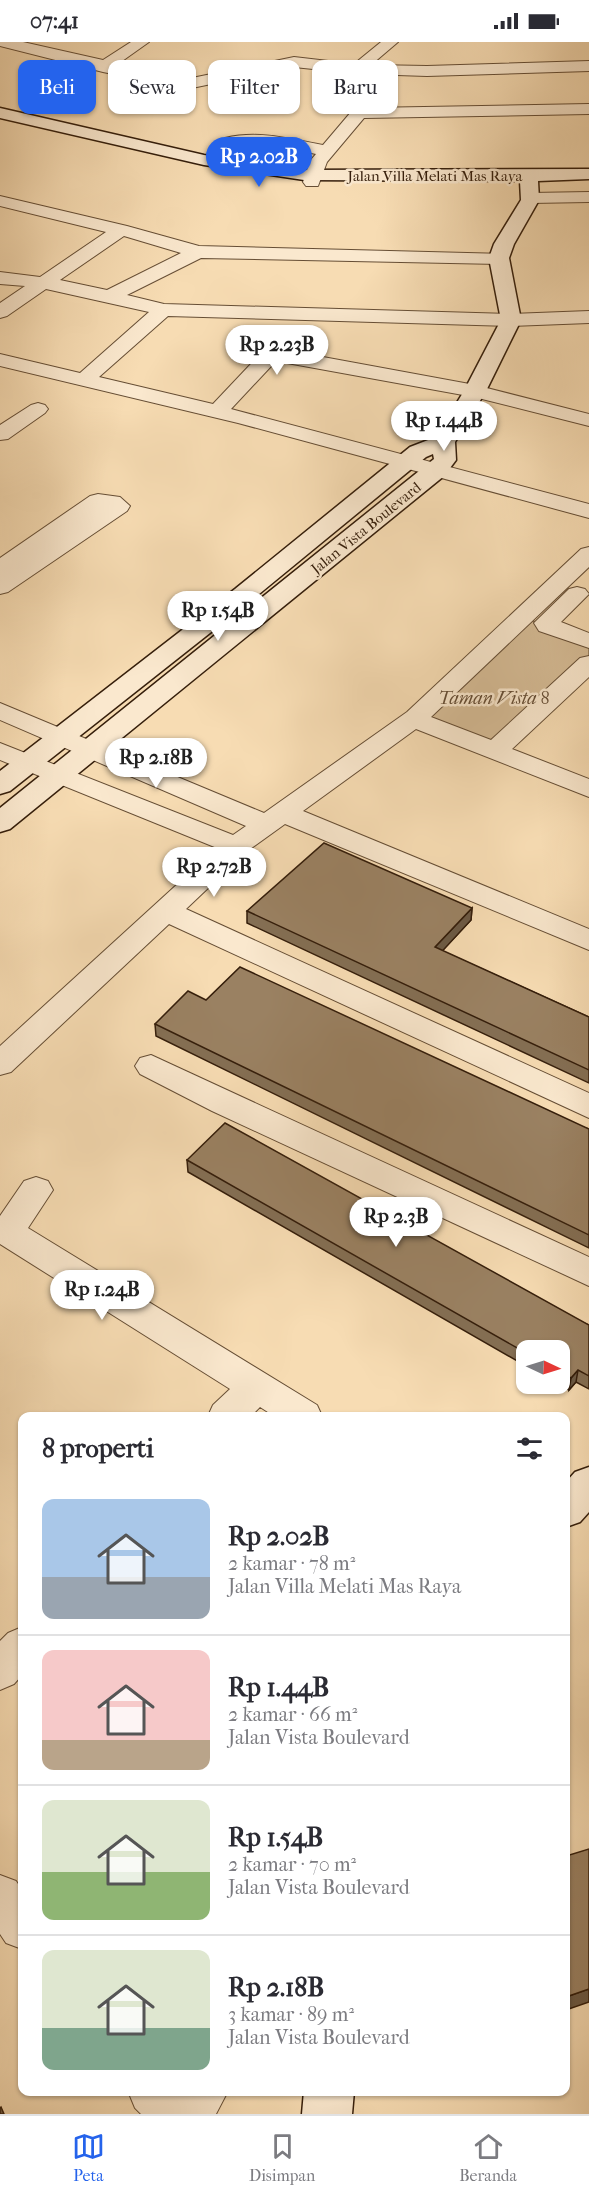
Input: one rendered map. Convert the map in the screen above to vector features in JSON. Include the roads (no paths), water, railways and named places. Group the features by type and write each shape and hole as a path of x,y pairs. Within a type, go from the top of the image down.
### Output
{"street":[{"path":"3,42 180,83 208,79"},
{"path":"45,53 66,42"},
{"path":"103,67 141,42"},
{"path":"367,60 390,42"},
{"path":"235,60 241,56 276,60"},
{"path":"398,70 471,71 589,63"},
{"path":"398,111 589,109"},
{"name":"Jalan Villa Melati Mas Raya","path":"0,113 216,162 313,178"},
{"path":"313,178 319,160 357,114"},
{"name":"Jalan Villa Melati Mas Raya","path":"0,120 260,178 530,186 589,182"},
{"path":"216,162 231,142 237,140 257,139 328,151"},
{"name":"Jalan Villa Melati Mas Raya","path":"530,186 589,174"},
{"path":"442,458 511,320 499,258 530,186 589,197"},
{"path":"0,201 121,230 198,252 499,258"},
{"path":"0,312 121,230"},
{"path":"111,296 198,252"},
{"path":"0,278 44,281 163,310 511,320 589,317"},
{"path":"84,380 163,310"},
{"path":"218,412 308,314"},
{"path":"272,354 475,391 589,420"},
{"path":"0,360 412,457 442,458 589,497"},
{"path":"0,434 38,409"},
{"name":"Jalan Vista Boulevard","path":"0,785 254,587 412,457 442,458"},
{"path":"442,458 589,511"},
{"name":"Jalan Vista Boulevard","path":"0,823 442,458"},
{"path":"0,568 98,501 112,502 119,506 0,587"},
{"path":"0,1064 236,846 416,717 589,554"},
{"path":"589,583 546,623 548,626 589,641"},
{"path":"495,751 589,663"},
{"path":"0,711 90,750 274,818 589,940"},
{"path":"416,717 422,722 589,789"},
{"path":"0,751 236,846"},
{"path":"166,911 589,1106"},
{"path":"151,1066 224,1103 589,1272"},
{"path":"36,1190 7,1232 297,1412"},
{"path":"230,1412 257,1388"},
{"path":"570,1505 589,1484"},
{"path":"0,1671 18,1651"},
{"path":"0,1897 18,1922"},
{"path":"156,2096 167,2109 175,2112 189,2110 202,2096"},
{"path":"327,2114 329,2096"}],"park label":[{"name":"Taman Vista 8","path":"494,698"}]}
